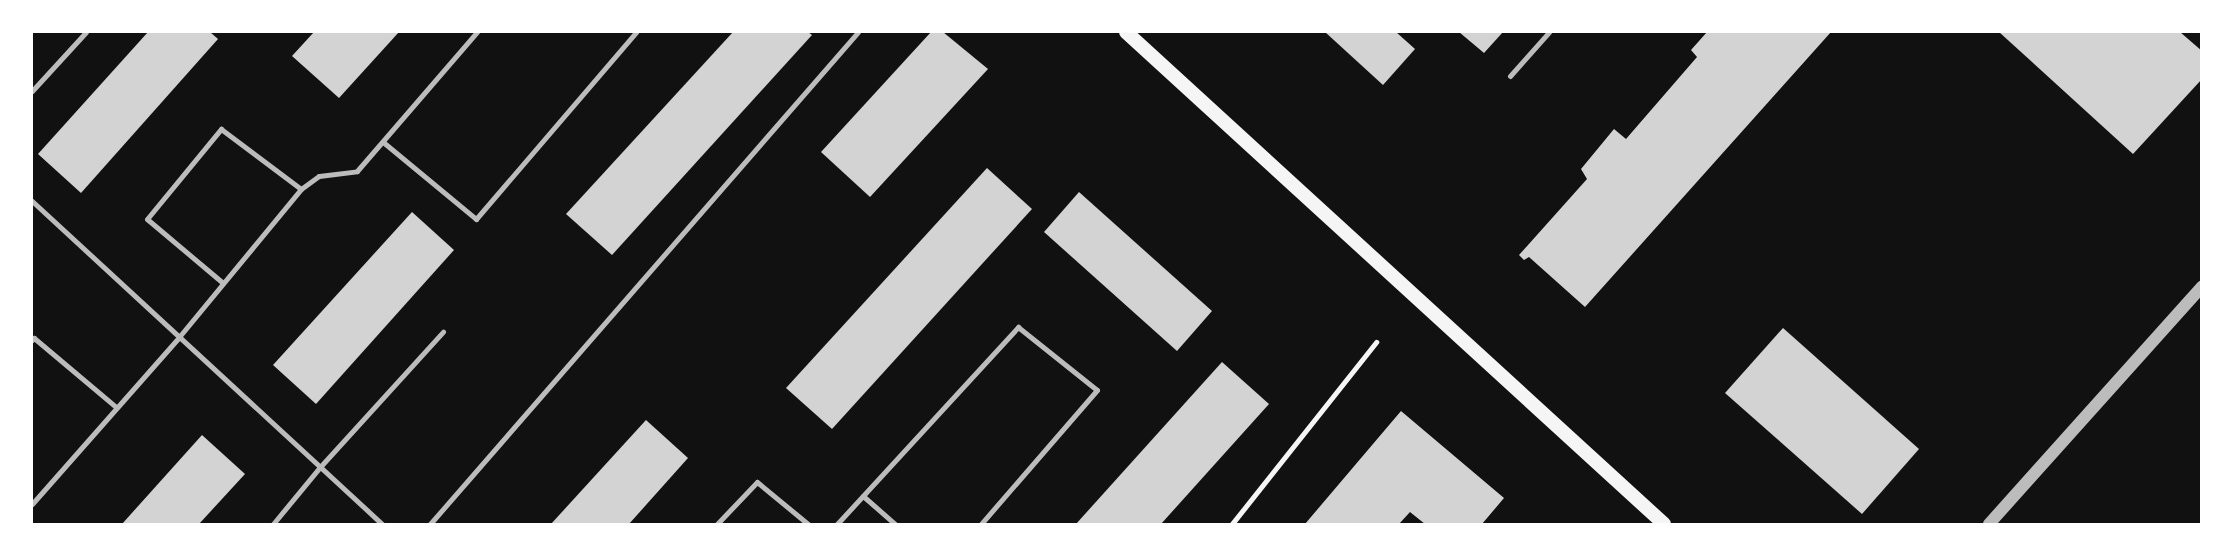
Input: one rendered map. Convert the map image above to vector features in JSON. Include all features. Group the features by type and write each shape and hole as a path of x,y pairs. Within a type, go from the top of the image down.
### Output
{"main road":[{"path":"1126,32 1664,524"}],"street":[{"path":"1989,524 2202,287"}],"lane":[{"path":"32,91 86,32"},
{"path":"32,504 179,337 301,189 319,176 357,171 477,32"},
{"path":"383,142 477,219 636,32"},
{"path":"430,524 858,32"},
{"path":"1510,76 1549,32"},
{"path":"223,283 147,219 221,129 301,189"},
{"path":"32,201 382,524"},
{"path":"837,524 1018,327 1097,390 981,524"},
{"path":"273,524 320,467 443,332"},
{"path":"32,341 34,338 117,407"},
{"path":"717,524 757,482 808,524"},
{"path":"863,496 895,524"}],"path":[{"path":"1232,524 1376,342"}],"building":[{"path":"148,32 210,32 218,39 81,193 38,154"},
{"path":"314,32 399,32 339,98 292,56"},
{"path":"733,32 808,32 812,35 612,255 566,214"},
{"path":"931,32 943,32 988,69 870,197 821,152"},
{"path":"1325,32 1396,32 1415,49 1383,85"},
{"path":"1459,32 1503,32 1484,53"},
{"path":"1707,32 1831,32 1585,307 1529,257 1524,260 1519,255 1587,179 1581,169 1614,129 1626,139 1697,57 1691,50"},
{"path":"1999,32 2180,32 2202,51 2202,79 2133,154"},
{"path":"987,168 1032,209 832,429 786,388"},
{"path":"1079,192 1212,311 1177,351 1044,232"},
{"path":"412,212 454,250 316,404 273,365"},
{"path":"1783,328 1919,449 1862,514 1725,393"},
{"path":"1222,362 1269,404 1161,524 1076,524"},
{"path":"1401,411 1504,498 1482,524 1425,524 1410,512 1399,524 1305,524"},
{"path":"646,420 688,458 629,524 551,524"},
{"path":"202,435 245,474 199,524 122,524"}]}
